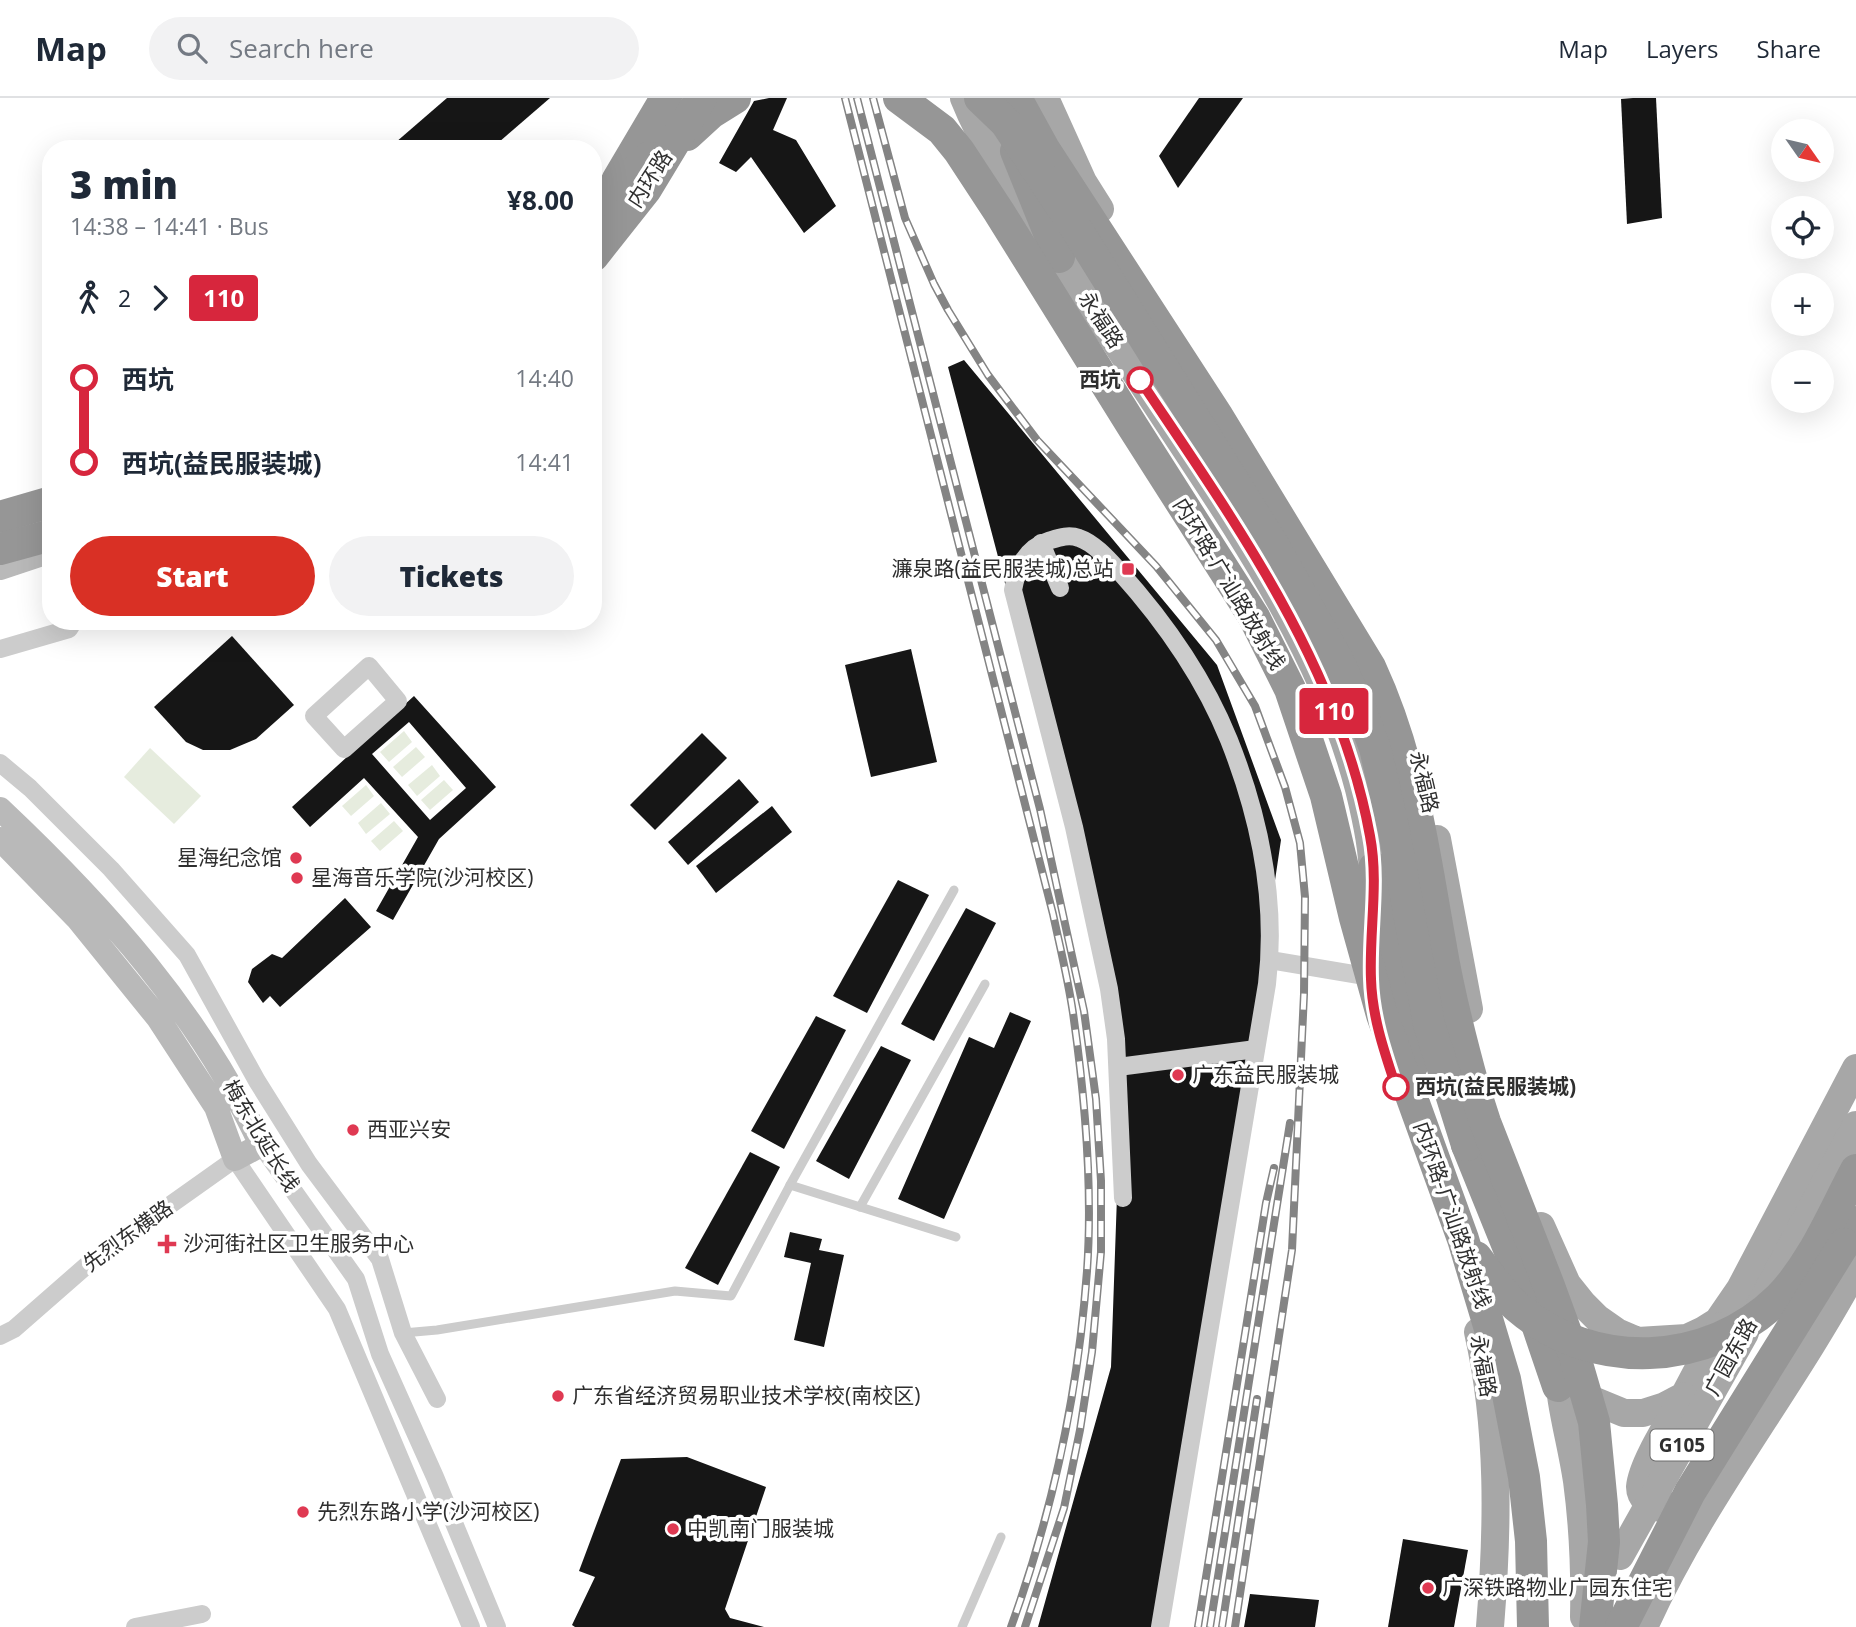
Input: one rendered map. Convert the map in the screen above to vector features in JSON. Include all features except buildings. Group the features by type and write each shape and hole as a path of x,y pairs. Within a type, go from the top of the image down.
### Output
{"highway":[{"name":"内环路","path":"602,201 621,175 666,98"},
{"name":"内环路","path":"602,245 646,189 701,98"},
{"path":"602,205 709,98"},
{"path":"646,189 691,131 711,113 735,98"},
{"name":"内环路-广汕路放射线","path":"899,98 942,130 959,151 1228,575 1276,658 1303,723 1326,796 1355,918 1382,1015 1463,1239 1505,1379 1524,1477 1531,1541 1533,1627"},
{"path":"980,98 1006,123 1074,225 1275,548 1317,620 1361,711 1378,759 1392,819 1429,1024 1467,1145 1524,1286 1558,1386"},
{"path":"995,98 1059,257"},
{"path":"1016,98 1044,149 1218,417 1318,579 1370,667 1386,701 1410,778 1420,822 1441,947 1462,1047 1485,1122 1558,1310 1586,1390 1594,1422 1604,1542 1594,1627"},
{"path":"0,517 42,505"},
{"path":"0,551 42,542"},
{"path":"1374,868 1383,935 1407,1043 1507,1382 1524,1506 1518,1627"},
{"path":"1463,1239 1507,1297 1556,1334 1599,1349 1651,1354 1685,1350 1715,1340 1738,1328 1768,1307 1790,1284 1814,1248 1856,1170"},
{"path":"1621,1627 1690,1492 1801,1317 1856,1221"},
{"path":"1583,1627 1620,1556"}],"main road":[{"name":"永福路","path":"964,98 995,162 1209,484 1301,639 1340,724 1362,801 1374,868 1371,977 1376,1024 1468,1295 1485,1367 1495,1460 1495,1531 1490,1627"},
{"name":"永福路","path":"1045,98 1083,182 1286,501 1382,659 1402,704 1426,789 1451,905 1466,997 1487,1082 1516,1167 1567,1284 1597,1318 1617,1332 1638,1341 1687,1338 1702,1331 1718,1321 1740,1289"},
{"path":"1856,1068 1646,1468 1640,1488 1643,1498 1651,1507 1658,1509 1671,1502 1856,1221"},
{"name":"广园东路","path":"1594,1627 1620,1556 1745,1333 1856,1125"},
{"path":"1553,1255 1558,1386 1577,1482 1584,1587 1583,1627"},
{"path":"1767,1354 1850,1279"},
{"path":"1644,1627 1686,1545 1850,1279"},
{"path":"1558,1386 1624,1413 1643,1413 1684,1396"}],"street":[{"path":"602,254 640,206 685,98"},
{"path":"1123,1198 1118,1067 1109,989 1080,854 1013,590 1017,572 1025,557 1041,543 1069,535 1082,538 1096,548 1138,592 1168,632 1209,696 1229,741 1259,830 1268,885 1270,960 1160,1627"},
{"path":"1041,543 1060,588"},
{"path":"0,568 42,545"},
{"path":"0,649 66,630"},
{"path":"369,666 398,701 344,749 314,716 369,666"},
{"path":"0,763 30,788 111,869 187,955 257,1081 302,1152 380,1259 403,1333 438,1399"},
{"name":"梅东北延长线","path":"0,809 48,854 151,967 197,1029 246,1111 261,1145 356,1279 380,1354 497,1627"},
{"name":"梅东北延长线","path":"0,839 78,918 158,1018 216,1107 235,1159 337,1309 471,1627"},
{"path":"1270,960 1371,977"},
{"path":"1118,1067 1256,1049"},
{"name":"先烈东横路","path":"0,1336 14,1329 94,1259 235,1159 261,1145"},
{"path":"356,1279 380,1259"},
{"path":"406,1473 428,1462"},
{"path":"135,1627 202,1614"}],"lane":[{"path":"403,1333 437,1330 675,1291 731,1296 954,890"},
{"path":"860,1207 985,984"},
{"path":"790,1185 956,1237"},
{"path":"962,1627 1001,1537"}],"shaded area":[{"path":"404,731 412,742 389,762 380,752"},
{"path":"416,747 425,757 402,777 393,767"},
{"path":"150,748 201,796 174,824 124,777"},
{"path":"432,765 440,776 417,796 408,785"},
{"path":"444,780 453,790 430,810 421,800"},
{"path":"366,785 374,796 351,816 342,806"},
{"path":"381,803 390,814 366,834 358,823"},
{"path":"394,821 403,831 380,851 371,841"}],"railway":[{"path":"845,98 1053,914 1071,1000 1081,1077 1089,1207 1083,1317 1070,1407 1051,1496 1011,1627"},
{"path":"857,98 1040,809 1084,1011 1096,1099 1101,1181 1101,1252 1092,1352 1064,1508 1025,1627"},
{"path":"873,98 905,218 948,310 988,375 1037,440 1156,566 1216,640 1255,706 1285,787 1300,843 1305,897 1304,994 1292,1250 1235,1627"},
{"path":"1210,1627 1290,1123"},
{"path":"1198,1627 1266,1203 1274,1168"},
{"path":"1222,1627 1257,1399"}],"bus line":[{"name":"110","path":"1140,380 1209,484 1274,592 1323,682 1340,724 1370,835 1374,868 1371,977 1373,1001 1376,1024 1396,1087"}],"place":[{"name":"西坑","path":"1140,380"},
{"name":"濂泉路(益民服装城)总站","path":"1128,569"},
{"name":"星海纪念馆","path":"296,858"},
{"name":"星海音乐学院(沙河校区)","path":"297,878"},
{"name":"广东益民服装城","path":"1178,1075"},
{"name":"西坑(益民服装城)","path":"1396,1087"},
{"name":"西亚兴安","path":"353,1130"},
{"name":"沙河街社区卫生服务中心","path":"167,1244"},
{"name":"广东省经济贸易职业技术学校(南校区)","path":"558,1396"},
{"name":"先烈东路小学(沙河校区)","path":"303,1512"},
{"name":"中凯南门服装城","path":"673,1529"},
{"name":"广深铁路物业广园东住宅","path":"1428,1588"}]}
